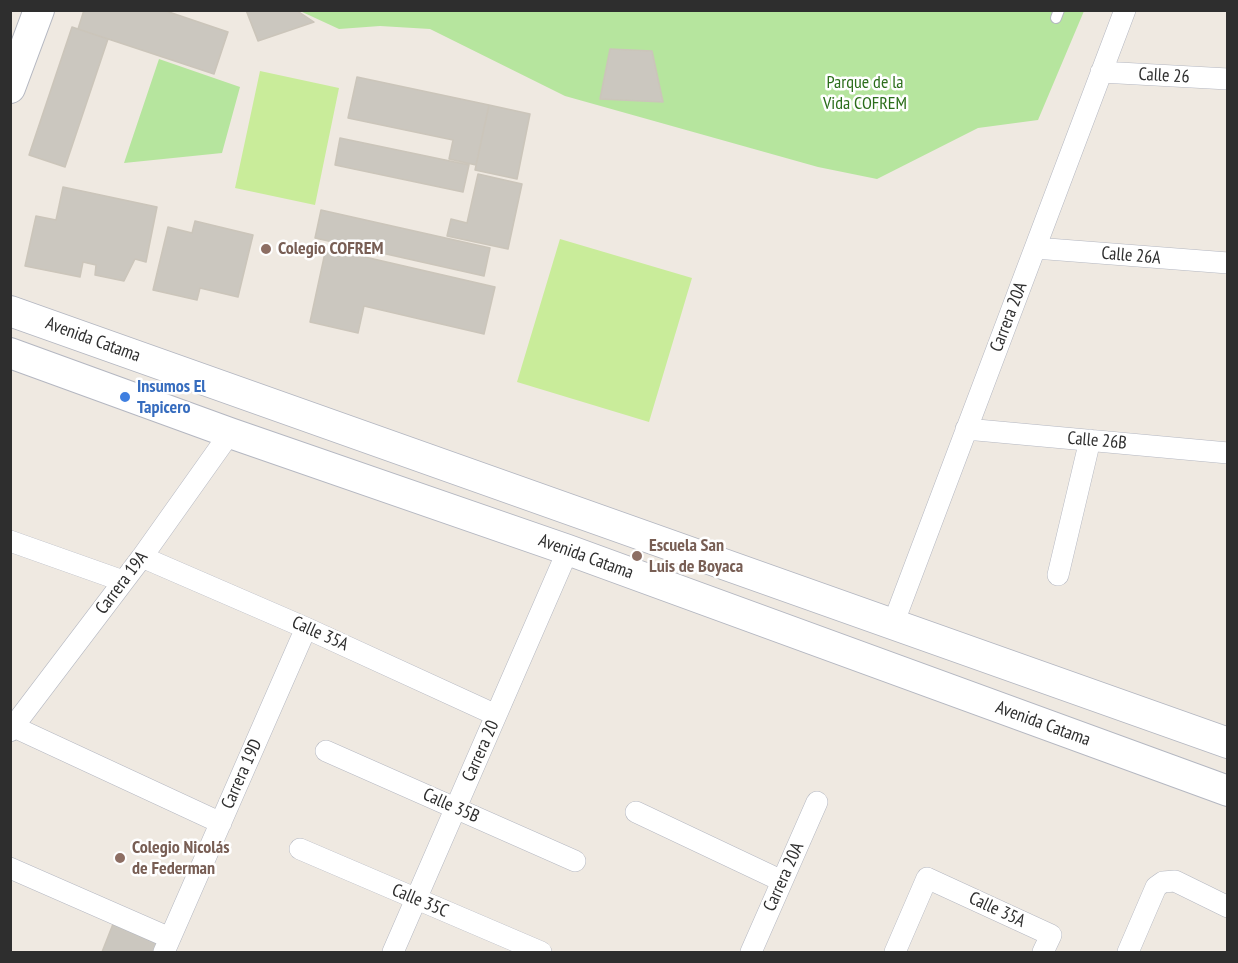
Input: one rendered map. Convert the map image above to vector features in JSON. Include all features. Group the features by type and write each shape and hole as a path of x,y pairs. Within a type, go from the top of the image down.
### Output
{"main road":[{"path":"10,88 39,10"},
{"name":"Avenida Catama","path":"10,311 1227,742"},
{"name":"Avenida Catama","path":"10,353 230,433 568,550 1227,791"}],"street":[{"name":"Carrera 20A","path":"893,624 1125,10"},
{"name":"Calle 26","path":"1101,72 1227,79"},
{"name":"Calle 26A","path":"1035,248 1227,263"},
{"name":"Calle 26B","path":"966,429 1227,453"},
{"name":"Carrera 19A","path":"12,729 142,557 230,433"},
{"path":"1058,575 1090,440"},
{"path":"10,541 123,581"},
{"name":"Carrera 20","path":"393,952 568,550"},
{"name":"Calle 35A","path":"142,557 306,628 496,715"},
{"name":"Carrera 19D","path":"167,945 306,628"},
{"path":"12,729 221,823"},
{"name":"Calle 35B","path":"326,751 575,861"},
{"name":"Carrera 20A","path":"751,952 817,802"},
{"path":"636,812 782,881"},
{"name":"Calle 35C","path":"300,849 541,952"},
{"path":"10,868 167,945"},
{"name":"Calle 35A","path":"895,952 927,878 1051,936 1043,952"},
{"path":"1128,952 1156,887 1163,882 1175,881 1227,907"}],"green space":[{"name":"Parque de la Vida COFREM","path":"300,11 1084,11 1038,120 978,128 877,179 818,167 565,96 430,29 380,26 339,29"},
{"path":"159,59 240,87 222,153 124,163"},
{"path":"260,71 339,88 315,205 235,188"},
{"path":"560,239 692,278 649,422 517,382"}],"building":[{"path":"84,10 163,10 228,32 214,74 78,29"},
{"path":"246,10 296,10 314,22 258,41"},
{"path":"72,27 108,39 65,167 29,155"},
{"path":"610,49 652,51 663,102 600,99"},
{"path":"357,77 489,105 476,165 449,159 453,140 348,118"},
{"path":"489,105 530,114 517,179 475,170"},
{"path":"340,138 469,165 463,192 335,165"},
{"path":"478,174 522,184 508,249 447,236 451,219 467,223"},
{"path":"63,187 157,207 146,262 135,259 124,281 95,275 96,265 83,262 80,277 25,266 36,216 56,220"},
{"path":"321,210 490,248 484,276 315,238"},
{"path":"195,221 253,235 238,297 200,288 197,300 153,290 168,227 192,233"},
{"path":"326,248 495,287 484,334 364,306 358,333 310,322"},
{"path":"113,924 163,946 160,952 102,952"}],"place":[{"name":"Colegio COFREM","path":"266,249"},
{"name":"Insumos El Tapicero","path":"125,397"},
{"name":"Escuela San Luis de Boyaca","path":"637,556"},
{"name":"Colegio Nicolás de Federman","path":"120,858"}]}
